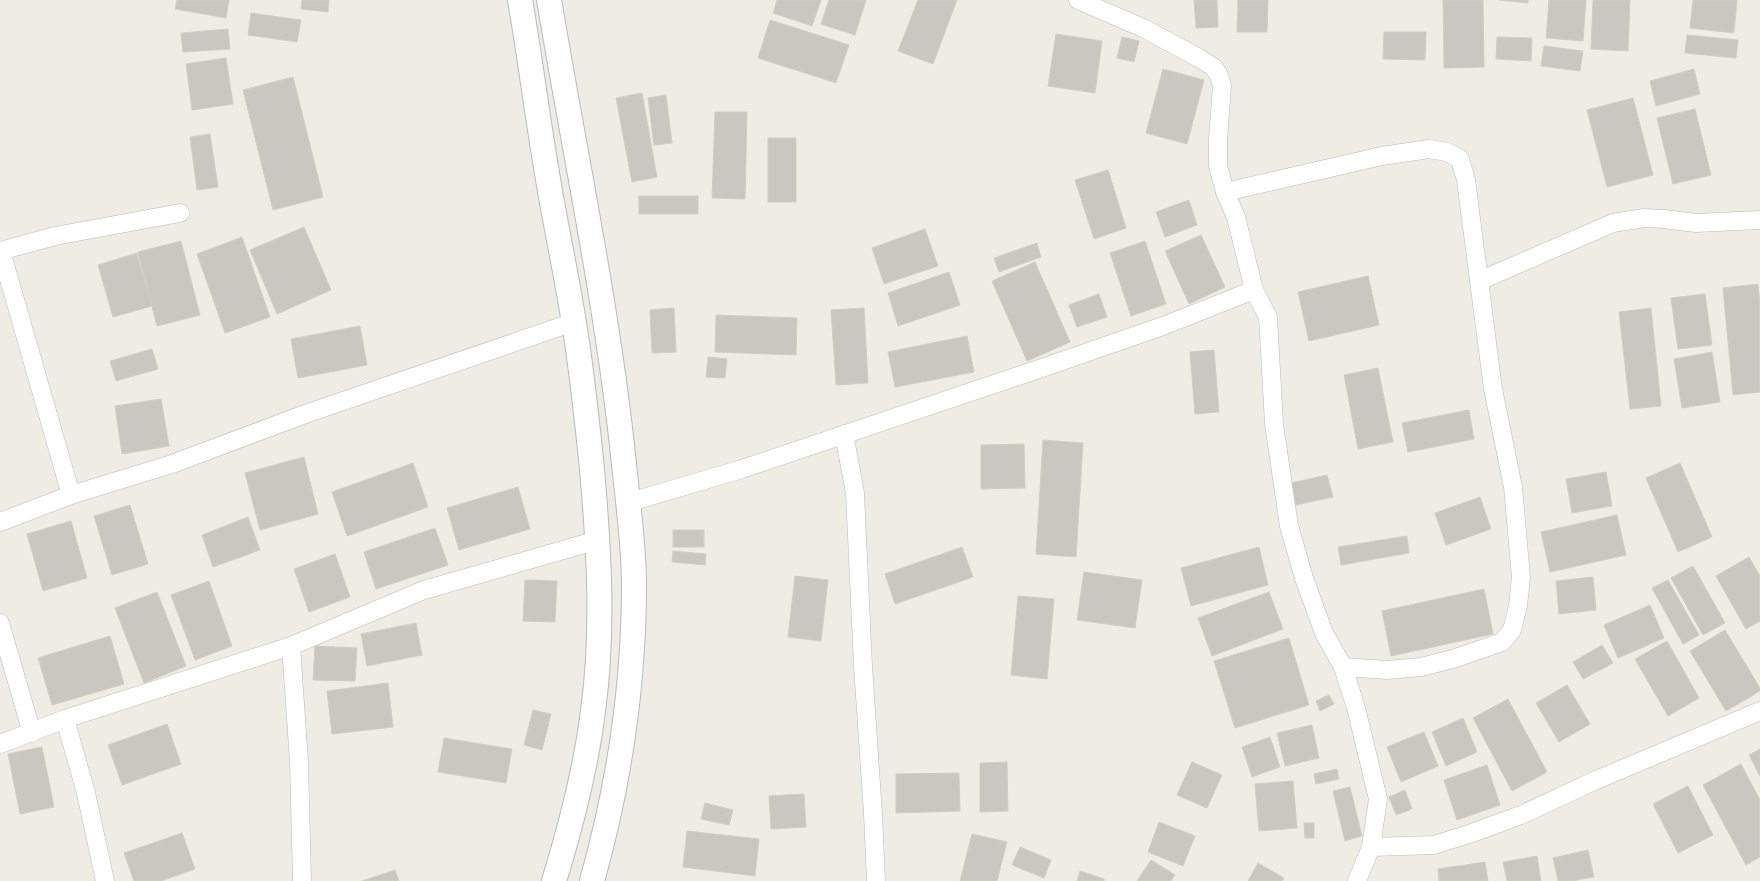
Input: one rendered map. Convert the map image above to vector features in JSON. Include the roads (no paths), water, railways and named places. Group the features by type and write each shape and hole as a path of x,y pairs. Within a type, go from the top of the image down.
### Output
{"main road":[{"path":"520,0 585,396 600,578 598,645 593,710 585,762 554,881"},
{"path":"549,0 600,279 616,390 634,583 632,657 622,749 606,830 592,881"}],"street":[{"path":"1078,0 1143,28 1199,58 1213,67 1220,75 1222,86 1218,166 1225,192 1236,218 1254,290 1268,317 1274,424 1289,526 1304,578 1324,632 1343,667 1356,708 1378,799 1371,847 1358,881"},
{"path":"1225,192 1382,156 1429,149 1447,152 1460,158 1466,180 1493,389 1514,487 1521,578 1518,606 1512,630 1502,642 1453,659 1421,667 1387,670 1343,667"},
{"path":"71,495 0,251 55,236 180,213"},
{"path":"1479,281 1613,223 1644,218 1696,223 1760,220"},
{"path":"628,503 742,469 1163,326 1254,290"},
{"path":"0,522 71,495 172,464 308,413 574,322"},
{"path":"844,434 855,493 876,881"},
{"path":"0,744 65,719 291,646 424,590 598,540"},
{"path":"0,624 32,733"},
{"path":"291,646 299,762 302,881"},
{"path":"1371,847 1434,845 1469,834 1521,815 1594,781 1760,711"},
{"path":"65,719 86,793 105,881"}]}
